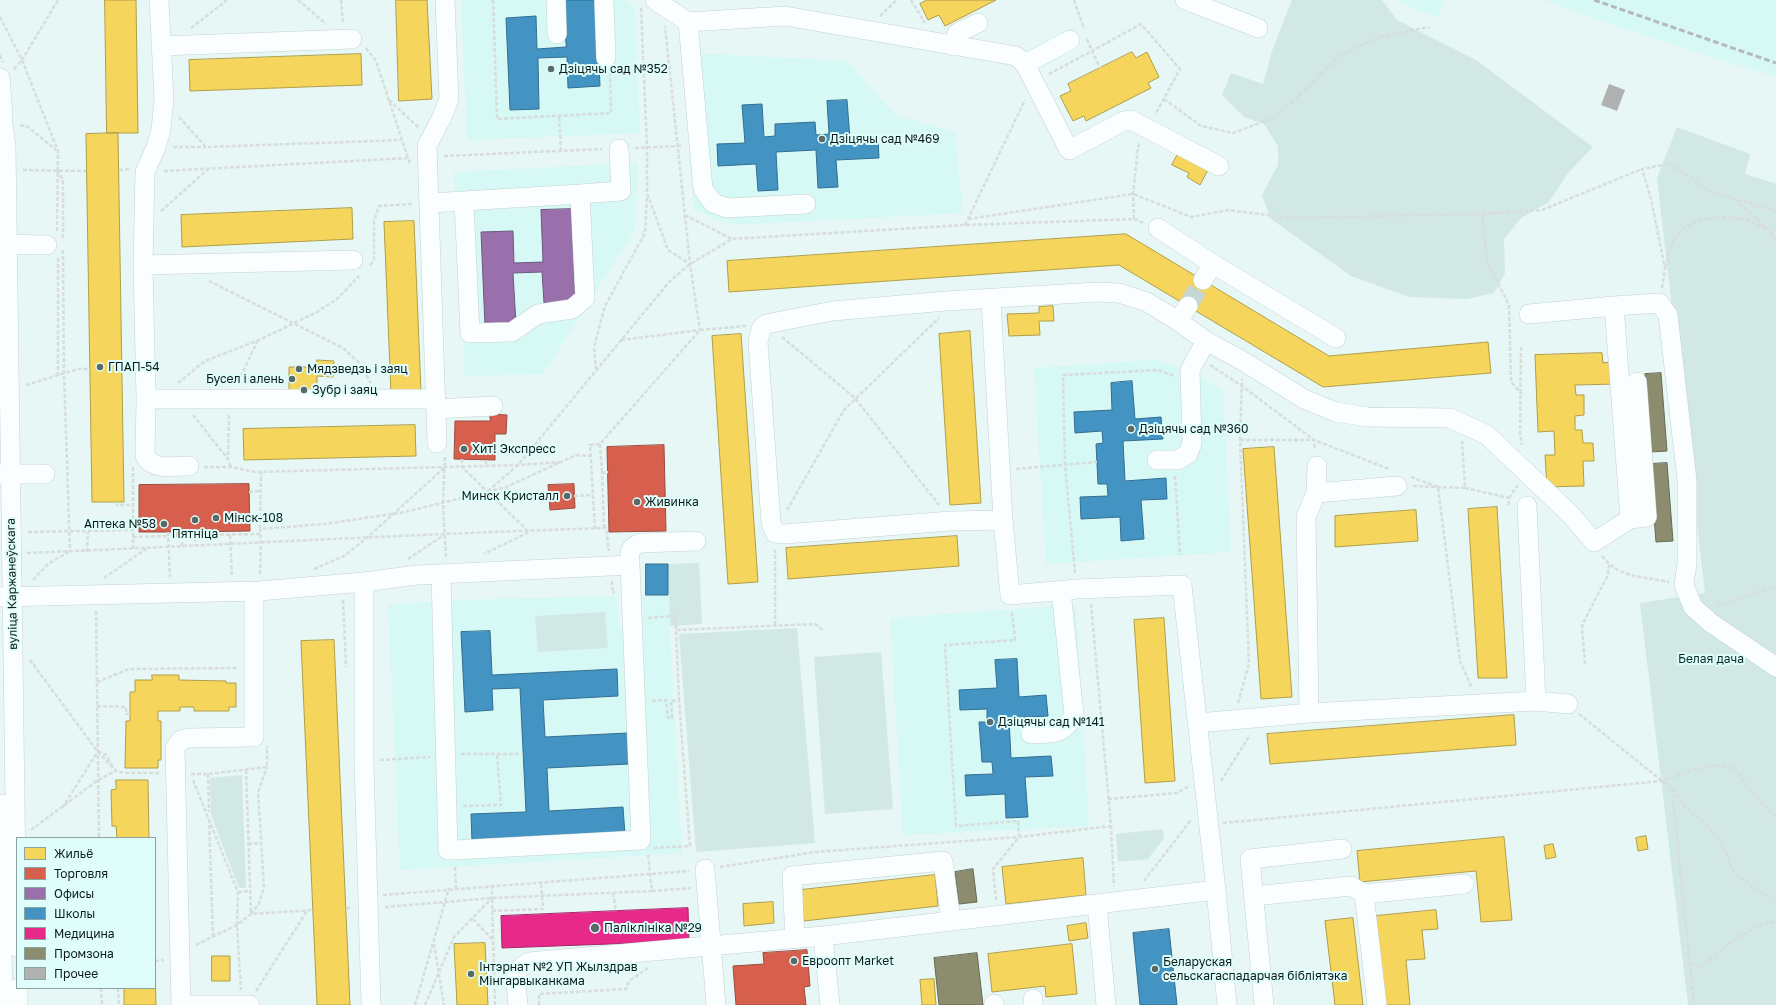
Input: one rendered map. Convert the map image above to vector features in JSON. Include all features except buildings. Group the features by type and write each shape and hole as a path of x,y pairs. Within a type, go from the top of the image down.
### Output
{"street":[{"path":"159,0 165,45 164,100 161,130 156,147 145,172 143,265 146,399 145,456 148,462 156,466 189,466"},
{"path":"437,443 429,148 449,99 445,0"},
{"path":"556,0 557,34"},
{"path":"604,0 606,58"},
{"path":"1185,0 1258,28"},
{"path":"653,3 688,22 785,16 1016,56 1026,64 1069,150 1124,121 1131,120 1219,166"},
{"path":"688,22 703,189 713,203 727,208 806,204"},
{"path":"945,44 957,33 978,23"},
{"path":"1026,64 1080,36"},
{"path":"165,45 348,39"},
{"name":"вуліца Каржанеўскага","path":"6,74 7,116 4,244 5,474 10,551 16,889"},
{"path":"430,203 621,191 619,149"},
{"path":"464,201 470,333 512,332 538,314 572,309 585,298 580,194"},
{"path":"1158,228 1213,264 1336,338"},
{"path":"4,244 54,248"},
{"path":"1203,280 1213,264"},
{"path":"143,265 362,266"},
{"path":"1003,520 951,521 784,534 775,532 771,523 758,342 761,328 766,324 833,311 946,301 990,300 1097,292 1119,293 1183,313 1202,349 1243,361 1304,399 1336,412 1367,417 1450,418 1487,435 1523,478 1570,514 1594,542 1630,519 1647,517 1637,382"},
{"path":"990,300 1003,520 1010,595 1076,593 1182,585 1209,822 1227,1005"},
{"path":"1529,314 1614,306 1659,304 1668,315 1687,480 1687,564 1684,585 1693,607 1711,623 1776,667"},
{"path":"1614,306 1630,519"},
{"path":"1166,460 1188,454 1192,443 1190,370 1202,349"},
{"path":"146,399 178,392 229,399 382,400 493,406"},
{"path":"1309,713 1306,517 1316,494 1317,466"},
{"path":"5,474 44,474"},
{"path":"1316,494 1399,478"},
{"path":"1518,510 1536,702"},
{"path":"444,574 440,756 448,850 641,840 630,564 628,552 633,546 641,543 696,541"},
{"path":"11,597 256,591 444,574 630,564"},
{"path":"364,582 364,763 371,1005"},
{"path":"247,1004 181,1005 175,748 180,740 189,738 254,737 253,668 256,591"},
{"path":"1031,734 1060,732 1070,725 1074,715 1076,593"},
{"name":"вуліца Каржанеўскага","path":"0,616 3,780 1,886 3,1005"},
{"path":"1198,723 1309,713 1479,704 1536,702 1568,704"},
{"path":"1264,1005 1250,858 1342,849"},
{"path":"795,939 792,876 943,861 951,921"},
{"path":"706,878 715,1005"},
{"path":"1254,896 1351,886 1364,894 1464,884"},
{"path":"518,1005 516,983 517,970 529,962 795,939 1216,890"},
{"path":"1364,894 1377,1005"},
{"path":"1106,1005 1114,902"},
{"path":"823,936 830,1005"},
{"path":"18,989 18,1005"}],"path":[{"path":"6,74 22,60 58,0"},
{"path":"165,45 227,0"},
{"path":"298,0 348,39"},
{"path":"341,0 348,43 364,46 376,61 407,158 414,171"},
{"path":"493,0 497,119 559,117 561,152"},
{"path":"911,0 945,44"},
{"path":"1074,0 1080,36 1092,51 1100,68"},
{"path":"596,371 594,347 605,306 628,267 644,233 647,193 653,3"},
{"path":"621,340 700,330 690,264 685,215 653,3"},
{"path":"0,17 22,60 58,151 54,248 58,375"},
{"path":"966,225 1034,82 1141,24 1180,69 1138,147 1133,194 1134,219"},
{"path":"1164,99 1201,126 1233,133 1273,118 1298,98 1340,55 1379,37 1429,27"},
{"path":"164,100 206,147"},
{"path":"388,100 429,148 561,152 671,146"},
{"path":"7,116 28,127 58,151"},
{"path":"156,147 206,147 402,140"},
{"path":"118,170 136,169 145,172 407,158"},
{"path":"968,219 1133,194 1191,217 1228,210 1290,218 1482,214 1542,210 1642,169 1667,164 1675,166 1710,192 1776,211"},
{"path":"144,227 209,168"},
{"path":"1642,169 1651,199 1665,269"},
{"path":"15,170 86,170"},
{"path":"57,170 63,180 64,373 71,532 70,551"},
{"path":"647,193 668,250 690,264"},
{"path":"1733,198 1769,230 1776,242"},
{"path":"228,460 178,392 205,361 259,340 292,324 338,298 362,266 374,260 374,221 379,206 430,203"},
{"path":"1482,214 1486,262 1509,306 1511,382 1522,394"},
{"path":"685,215 732,239"},
{"path":"1659,304 1665,269 1672,243 1687,225 1700,220 1719,217 1747,220 1769,230"},
{"path":"488,491 518,465 670,281 690,264 732,239 966,225 1134,219 1158,228"},
{"path":"203,278 292,324 343,348 360,364 382,400"},
{"path":"775,625 775,532 844,410 938,321 946,301"},
{"path":"230,467 228,460 229,399 259,340"},
{"path":"1509,498 1523,478 1520,434 1522,394 1521,347"},
{"path":"1202,349 1242,386 1314,440 1399,478 1438,487 1465,488 1509,498 1518,510"},
{"path":"1232,720 1249,664 1240,440 1243,361"},
{"path":"24,385 64,373 90,368"},
{"path":"1114,902 1111,826 1108,799 1076,593 1066,465 1063,375 1158,370 1190,381"},
{"path":"1460,422 1465,488"},
{"path":"1240,440 1314,440"},
{"path":"1314,440 1317,466"},
{"path":"10,551 87,552 368,537 605,528 600,444"},
{"path":"260,529 325,524 394,514 506,487 576,455 590,456"},
{"path":"462,459 462,467 529,532"},
{"path":"486,460 486,466"},
{"path":"1166,460 1180,555"},
{"path":"189,466 230,467 261,472 445,466 462,467 562,462"},
{"path":"1000,470 1097,462"},
{"path":"444,574 443,502 445,466"},
{"path":"309,571 344,556 394,514 445,466"},
{"path":"256,591 261,543 261,472"},
{"path":"602,473 608,472"},
{"path":"1399,478 1438,487"},
{"path":"1438,487 1460,661 1479,704"},
{"path":"249,492 261,491"},
{"path":"574,496 593,495"},
{"path":"133,496 133,549"},
{"path":"117,502 117,505 133,505"},
{"path":"26,532 133,530"},
{"path":"87,552 88,532"},
{"path":"168,532 171,592"},
{"path":"481,556 529,532"},
{"path":"196,546 196,533 230,535 260,534"},
{"path":"230,535 232,591"},
{"path":"133,537 168,536"},
{"path":"182,536 182,546"},
{"path":"1594,542 1602,556 1614,570 1638,577 1658,579 1684,585"},
{"path":"99,837 96,584 146,548"},
{"path":"11,597 39,571 70,551"},
{"path":"1585,664 1582,628 1583,623 1608,575 1609,565"},
{"path":"1693,607 1713,608 1776,586"},
{"path":"997,916 993,869 1019,837 1018,821 956,826 945,645 1015,640 1010,595"},
{"path":"663,617 675,616 679,700 690,846 675,847"},
{"path":"676,630 815,624 824,631"},
{"path":"26,656 98,751 106,756 116,771 98,780 60,810 29,831"},
{"path":"97,682 129,669 253,668"},
{"path":"648,702 666,700 668,718 672,718 670,701 679,700"},
{"path":"1568,704 1672,789 1688,810 1705,823 1721,841 1734,873 1776,902"},
{"path":"97,706 126,707 126,714 130,714"},
{"path":"1114,902 1206,802 1261,717"},
{"path":"60,810 98,751"},
{"path":"460,806 501,805 497,754"},
{"path":"388,758 523,754"},
{"path":"1209,822 1234,823 1662,781 1692,770 1720,765 1738,772 1753,794 1776,817"},
{"path":"156,961 163,961 237,925 251,914 259,904 264,887 258,792 267,767"},
{"path":"246,770 251,914"},
{"path":"190,774 209,816 238,892 237,925 247,1004"},
{"path":"208,774 214,937"},
{"path":"1108,799 1177,793 1195,783"},
{"path":"1672,789 1694,1005"},
{"path":"368,902 446,901 652,891 815,852 1019,837 1111,826"},
{"path":"248,844 262,843"},
{"path":"648,853 652,891"},
{"path":"456,869 456,888"},
{"path":"368,902 449,888 650,874 706,878"},
{"path":"492,911 543,909 541,882"},
{"path":"492,885 495,1005"},
{"path":"415,1005 434,944 449,888"},
{"path":"238,892 250,890"},
{"path":"614,892 616,912"},
{"path":"425,1005 454,937 492,898"},
{"path":"247,1004 307,910"},
{"path":"251,914 313,910"},
{"path":"473,919 493,941"},
{"path":"1689,962 1701,967 1741,935 1766,923 1776,922"},
{"path":"434,944 444,1005"},
{"path":"539,1005 538,994 626,989 629,981 653,965"},
{"path":"101,989 102,1005"},
{"path":"118,989 119,1005"}],"shaded area":[{"name":"Дзіцячы сад №352","path":"461,0 624,0 635,7 640,133 467,140"},
{"path":"1394,0 1445,0 1438,17"},
{"path":"1544,0 1776,0 1776,77 1621,28"},
{"name":"Дзіцячы сад №469","path":"691,53 847,61 895,115 955,132 963,213 735,225 694,210 682,54"},
{"path":"638,163 635,230 543,374 465,376 454,172"},
{"name":"Дзіцячы сад №360","path":"1153,360 1190,370 1223,391 1231,552 1046,564 1034,368"},
{"path":"642,595 668,595 682,853 400,870 388,605 455,600 617,596 619,630 643,629"},
{"name":"Дзіцячы сад №141","path":"1076,605 1089,826 903,835 890,618"}],"green space":[{"path":"1292,0 1382,0 1397,20 1476,60 1593,147 1568,173 1549,202 1521,218 1504,239 1505,273 1494,293 1467,299 1409,297 1351,276 1271,219 1262,195 1278,165 1278,146 1264,124 1244,117 1222,95 1231,73 1263,84 1272,51"},
{"name":"Белая дача","path":"1677,127 1750,154 1745,174 1776,184 1776,1005 1688,1005 1640,603 1705,593 1657,178"},
{"path":"699,563 702,624 670,626 668,564"},
{"path":"605,612 608,648 538,652 535,616"},
{"path":"797,628 815,843 696,852 679,634"},
{"path":"881,652 893,809 825,814 814,657"},
{"path":"242,775 246,888 239,888 211,815 210,778"},
{"path":"1163,829 1164,838 1148,859 1118,862 1116,834"}],"tunnel":[{"path":"1188,306 1203,280"}],"railway":[{"path":"1594,0 1776,63"}],"place":[{"name":"Дзіцячы сад №352","path":"551,69"},
{"name":"Дзіцячы сад №469","path":"822,139"},
{"name":"ГПАП-54","path":"100,367"},
{"name":"Мядзведзь і заяц","path":"299,369"},
{"name":"Бусел і алень","path":"292,379"},
{"name":"Зубр і заяц","path":"304,390"},
{"name":"Дзіцячы сад №360","path":"1131,429"},
{"name":"Хит! Экспресс","path":"464,449"},
{"name":"Минск Кристалл","path":"567,496"},
{"name":"Живинка","path":"637,502"},
{"name":"Мінск-108","path":"216,518"},
{"name":"Пятніца","path":"195,520"},
{"name":"Аптека №58","path":"164,524"},
{"name":"Дзіцячы сад №141","path":"990,722"},
{"name":"Паліклініка №29","path":"595,928"},
{"name":"Евроопт Market","path":"794,961"},
{"name":"Беларуская сельскагаспадарчая бібліятэка","path":"1155,969"},
{"name":"Інтэрнат №2 УП Жылздрав Мінгарвыканкама","path":"471,974"}]}
